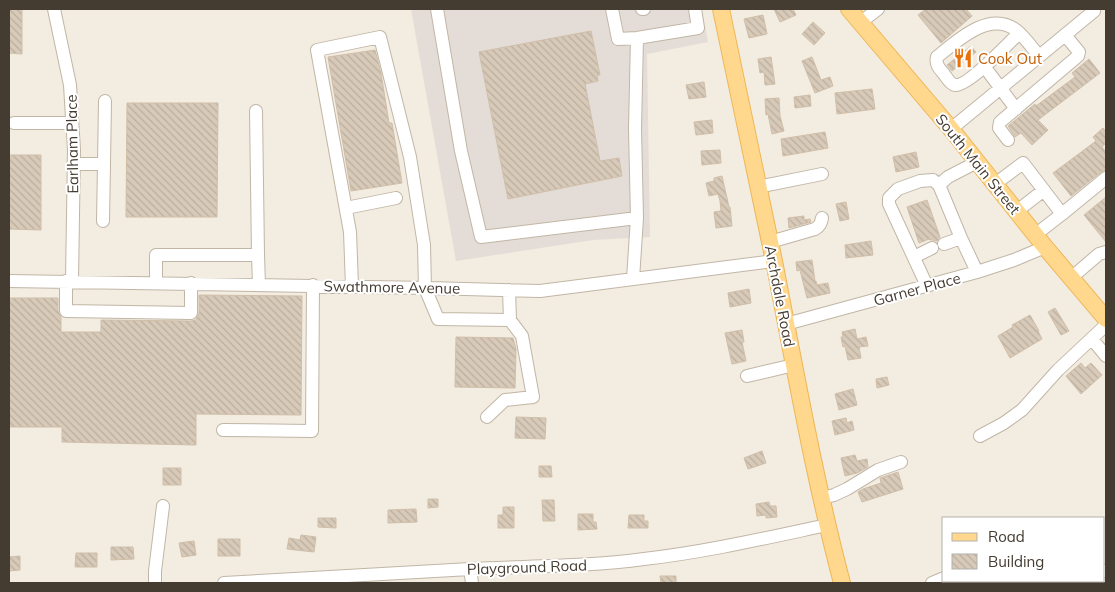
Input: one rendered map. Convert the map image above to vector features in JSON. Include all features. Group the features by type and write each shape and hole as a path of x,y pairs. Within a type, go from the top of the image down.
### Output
{"main road":[{"name":"Archdale Road","path":"720,9 774,261 827,525 842,583"},
{"name":"South Main Street","path":"849,9 951,129 1040,241 1106,319"}],"street":[{"name":"Earlham Place","path":"54,9 70,85 74,164 66,311 191,312 191,283"},
{"path":"437,9 461,152 481,237 637,218"},
{"path":"612,9 618,39 637,38 698,28 696,9"},
{"path":"861,22 878,9"},
{"path":"951,129 1093,10"},
{"path":"1019,33 961,85 950,83 936,64 937,57 966,34 992,23 1000,22 1010,26 1019,33 1039,56"},
{"path":"1008,140 999,128 1000,122 1078,56 1079,52 1065,35"},
{"path":"352,286 350,232 317,50 380,37 410,158 424,245 425,288 438,319 510,320"},
{"path":"633,279 637,218 635,129 637,38"},
{"path":"984,66 1016,108"},
{"path":"103,221 105,101"},
{"path":"256,111 259,284"},
{"path":"14,123 72,123"},
{"path":"938,184 977,162"},
{"path":"995,184 1024,163 1062,214"},
{"path":"74,164 104,164"},
{"path":"758,187 822,174"},
{"name":"Garner Place","path":"786,324 977,272 1014,260 1040,241 1062,214 1106,178"},
{"path":"927,286 889,204 889,198 898,189 920,181 933,180 938,184 977,272"},
{"path":"1016,211 1044,190"},
{"path":"346,208 396,198"},
{"path":"770,242 815,229 819,227 822,218"},
{"path":"914,257 961,238"},
{"path":"1071,278 1099,254 1106,252"},
{"path":"156,283 156,255 258,255"},
{"name":"Swathmore Avenue","path":"9,281 540,290 774,261"},
{"path":"223,430 312,431 313,286"},
{"path":"487,417 505,400 533,398 522,336 510,320 509,290"},
{"path":"980,436 1004,423 1022,410 1058,370 1106,325"},
{"path":"1092,339 1106,356"},
{"path":"747,376 794,365"},
{"path":"822,498 841,492 878,470 901,462"},
{"path":"155,583 163,506"},
{"name":"Playground Road","path":"224,583 642,560 699,551 827,525"},
{"path":"470,569 472,583"}],"shaded area":[{"path":"411,9 702,9 708,42 647,54 650,237 593,240 456,261"}],"building":[{"path":"9,9 22,9 22,54 9,53"},
{"path":"774,9 793,9 796,15 780,22"},
{"path":"926,9 966,9 972,16 941,43 918,15"},
{"path":"763,15 767,34 749,38 744,19"},
{"path":"813,22 825,33 814,45 802,34"},
{"path":"591,31 600,75 597,75 598,81 585,84 600,161 619,158 622,176 508,199 479,52"},
{"path":"971,46 976,52 952,71 947,65"},
{"path":"375,50 381,73 389,123 392,123 402,183 351,191 328,57"},
{"path":"771,57 775,84 765,85 764,72 760,73 758,59"},
{"path":"812,57 821,80 830,77 833,86 815,93 802,61"},
{"path":"1089,59 1100,73 1038,120 1048,130 1032,145 1021,133 1015,137 1008,126 1035,104 1036,106 1075,77 1072,73"},
{"path":"704,82 706,97 689,99 686,85"},
{"path":"872,89 875,109 837,114 835,93"},
{"path":"810,95 811,106 795,108 794,97"},
{"path":"779,98 780,116 784,131 772,134 768,114 766,115 765,99"},
{"path":"127,103 218,103 217,217 126,217"},
{"path":"712,120 713,133 696,135 694,122"},
{"path":"1103,128 1106,132 1106,143 1102,147 1106,152 1106,170 1071,196 1053,173 1096,141 1093,137"},
{"path":"825,132 828,148 783,156 781,139"},
{"path":"720,150 721,163 702,165 701,151"},
{"path":"916,152 919,167 896,172 893,157"},
{"path":"9,155 41,155 41,230 9,229"},
{"path":"722,176 730,207 732,226 716,228 714,212 721,211 720,201 718,194 709,196 706,183"},
{"path":"1106,197 1106,242 1084,215"},
{"path":"927,200 940,237 937,241 929,239 919,243 907,207"},
{"path":"846,202 849,219 840,221 836,204"},
{"path":"804,216 804,220 810,219 811,222 789,228 788,218"},
{"path":"871,241 873,255 846,258 845,245"},
{"path":"812,260 817,285 828,283 830,293 807,298 800,270 797,271 796,262"},
{"path":"749,289 751,303 730,307 728,293"},
{"path":"199,295 302,296 301,415 196,414 196,445 62,442 62,427 9,427 9,298 58,298 61,332 101,332 101,320 196,320 199,313"},
{"path":"1055,308 1069,331 1061,335 1048,312"},
{"path":"1030,315 1042,339 1010,358 998,336 1013,327 1012,325"},
{"path":"855,329 857,339 866,337 868,346 859,347 861,358 848,360 845,346 843,347 842,332"},
{"path":"742,330 744,342 742,342 746,361 732,364 725,333"},
{"path":"456,337 513,338 516,349 515,388 455,387"},
{"path":"1081,363 1085,368 1091,363 1102,375 1081,394 1066,376"},
{"path":"887,377 889,385 877,388 876,379"},
{"path":"853,389 857,405 839,410 835,394"},
{"path":"516,417 546,418 545,439 515,438"},
{"path":"846,418 847,423 852,421 854,430 835,435 832,421"},
{"path":"762,451 766,463 748,469 744,458"},
{"path":"855,455 857,461 867,459 868,467 857,473 845,476 841,458"},
{"path":"539,466 551,466 552,477 539,477"},
{"path":"163,468 181,468 181,485 163,485"},
{"path":"898,472 903,489 862,502 858,492 881,483 880,478"},
{"path":"428,499 438,499 438,507 428,508"},
{"path":"542,500 554,500 555,521 543,521"},
{"path":"769,502 770,506 776,506 777,517 766,518 766,515 757,516 756,504"},
{"path":"503,507 514,507 514,528 498,528 498,515 503,515"},
{"path":"416,509 417,522 388,523 388,510"},
{"path":"578,514 593,514 593,522 596,522 597,529 578,530"},
{"path":"629,515 644,515 644,521 648,521 648,528 628,528"},
{"path":"318,518 336,518 336,528 318,527"},
{"path":"301,535 316,537 314,552 287,549 289,538 300,540"},
{"path":"218,539 240,539 240,556 218,556"},
{"path":"194,541 196,555 182,557 179,543"},
{"path":"111,547 133,547 134,559 111,560"},
{"path":"76,553 97,553 97,567 75,567"},
{"path":"20,556 20,570 9,571 9,557"},
{"path":"660,576 676,576 676,583 661,583"}],"place":[{"name":"Cook Out","path":"963,58"}]}
